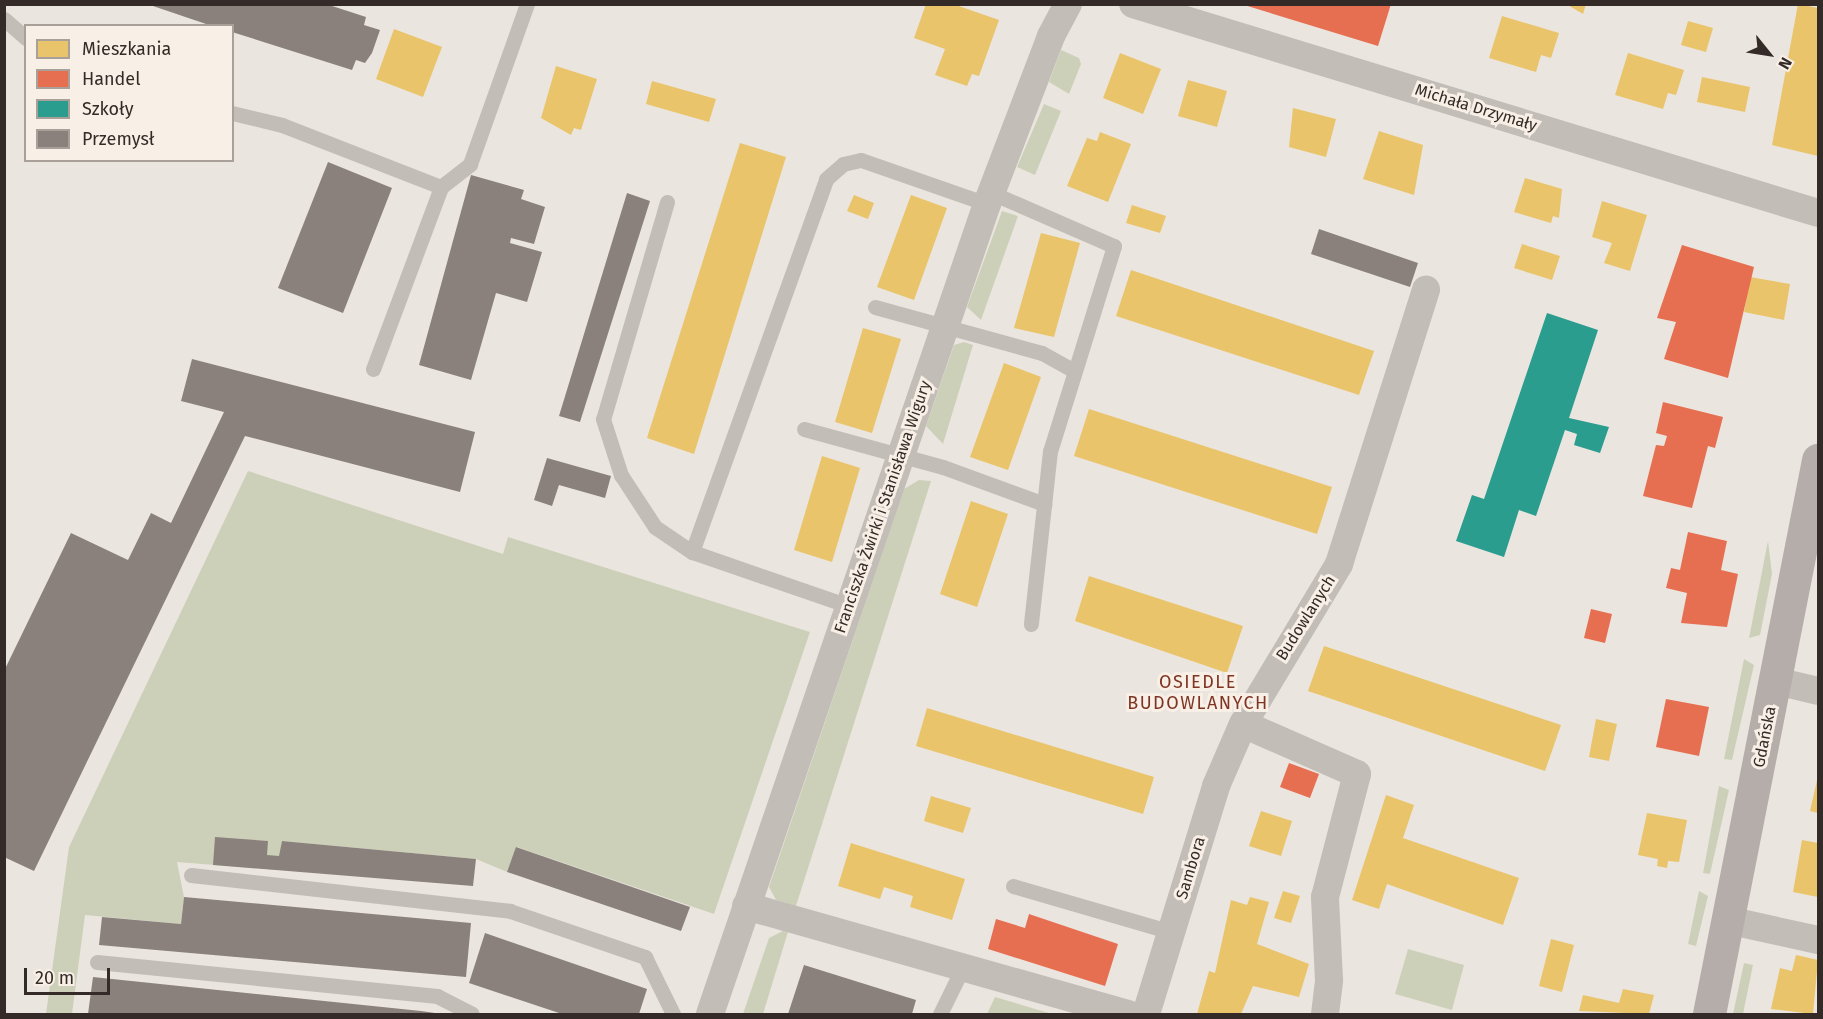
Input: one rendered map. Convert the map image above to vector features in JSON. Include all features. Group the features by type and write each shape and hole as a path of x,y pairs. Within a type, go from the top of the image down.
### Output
{"main road":[{"name":"Gdańska","path":"1709,1014 1818,460"}],"street":[{"name":"Franciszka Żwirki i Stanisława Wigury","path":"710,1014 990,198 1051,36 1068,4"},
{"name":"Michała Drzymały","path":"1133,4 1818,213"},
{"name":"Budowlanych","path":"1243,724 1339,564 1426,289"},
{"path":"1776,681 1818,691"},
{"name":"Sambora","path":"1146,1014 1216,786 1243,724"},
{"path":"1243,724 1357,774 1325,897 1329,980 1325,1014"},
{"path":"746,906 962,969 1128,1014"},
{"path":"1727,920 1818,940"}],"lane":[{"path":"373,369 441,187 470,164 527,4"},
{"path":"4,19 24,36"},
{"path":"234,113 282,125 441,187"},
{"path":"693,552 826,179 843,164 861,160 990,198 1114,246 1050,452 1031,624"},
{"path":"667,202 603,419 621,475 665,537 693,552 849,606"},
{"path":"875,307 1041,353 1074,371"},
{"path":"804,429 901,456 1044,504"},
{"path":"191,875 510,911 645,957 673,1014"},
{"path":"1013,886 1171,932"},
{"path":"96,962 437,996 472,1014"},
{"path":"940,1014 962,969"}],"green space":[{"path":"1061,50 1079,58 1081,64 1069,94 1049,82"},
{"path":"1044,104 1061,111 1035,175 1017,167"},
{"path":"1002,211 1018,216 981,320 967,307"},
{"path":"964,342 973,345 943,444 926,426 954,345"},
{"path":"248,471 503,554 508,537 810,632 714,914 517,847 507,872 476,859 282,841 278,870 177,862 184,897 181,924 85,915 72,1014 46,1014 69,847"},
{"path":"919,480 931,481 796,906 776,900 769,887 904,489"},
{"path":"1768,541 1772,574 1760,635 1749,638"},
{"path":"1744,659 1754,665 1732,760 1724,759"},
{"path":"1719,786 1729,790 1710,874 1703,873"},
{"path":"1699,891 1708,896 1696,946 1688,944"},
{"path":"783,931 788,932 763,1014 743,1014 769,938"},
{"path":"1408,949 1464,965 1452,1010 1395,994"},
{"path":"1744,963 1753,965 1743,1014 1733,1014"},
{"path":"995,997 1052,1014 987,1014"}],"building: Mieszkania":[{"path":"926,4 953,4 999,20 979,76 972,74 967,86 935,75 945,49 914,38"},
{"path":"1566,4 1586,4 1583,14"},
{"path":"1798,4 1818,8 1818,156 1772,145"},
{"path":"1502,16 1559,33 1551,58 1541,55 1536,72 1489,58"},
{"path":"1688,21 1713,28 1706,52 1681,45"},
{"path":"394,29 442,47 423,97 376,79"},
{"path":"1120,53 1161,69 1143,114 1103,98"},
{"path":"1628,53 1684,70 1676,95 1668,93 1663,109 1615,95"},
{"path":"556,66 597,79 581,130 574,128 571,135 541,118"},
{"path":"1702,77 1750,87 1745,112 1697,102"},
{"path":"1188,80 1227,91 1217,127 1178,116"},
{"path":"652,81 716,99 709,122 646,104"},
{"path":"1293,108 1336,119 1326,157 1289,147"},
{"path":"1379,131 1423,145 1414,195 1363,179"},
{"path":"1100,132 1131,144 1108,202 1067,186 1087,138 1097,141"},
{"path":"740,143 786,157 694,454 647,438"},
{"path":"1525,178 1562,189 1559,218 1553,216 1551,223 1514,212"},
{"path":"854,195 874,203 868,219 847,211"},
{"path":"911,195 947,208 914,300 877,287"},
{"path":"1602,201 1647,215 1630,271 1604,263 1612,243 1592,237"},
{"path":"1132,205 1166,216 1160,233 1126,223"},
{"path":"1041,233 1080,243 1054,337 1014,328"},
{"path":"1522,244 1560,256 1552,280 1514,268"},
{"path":"1131,270 1374,351 1359,395 1116,316"},
{"path":"1750,277 1790,284 1784,320 1744,312"},
{"path":"863,328 901,339 872,433 835,422"},
{"path":"1004,363 1041,377 1008,470 970,457"},
{"path":"1089,409 1332,487 1317,534 1074,456"},
{"path":"822,456 860,468 832,562 794,550"},
{"path":"971,501 1008,514 977,607 940,594"},
{"path":"1089,576 1243,626 1227,673 1075,621"},
{"path":"1324,646 1561,725 1545,771 1308,691"},
{"path":"927,708 1154,777 1143,814 916,746"},
{"path":"1596,719 1617,724 1609,761 1589,757"},
{"path":"1818,776 1818,813 1810,811"},
{"path":"1386,795 1414,805 1403,838 1519,878 1503,925 1387,884 1379,909 1352,900"},
{"path":"931,796 971,808 963,833 924,821"},
{"path":"1261,811 1292,821 1281,856 1249,846"},
{"path":"1647,813 1687,820 1679,862 1668,861 1667,868 1657,866 1658,859 1638,855"},
{"path":"1802,840 1818,843 1818,897 1793,892"},
{"path":"851,843 965,879 952,920 910,907 913,896 884,887 880,899 838,886"},
{"path":"1283,891 1300,896 1291,923 1274,918"},
{"path":"1250,897 1269,902 1257,944 1309,964 1299,997 1253,986 1241,1014 1197,1014 1209,971 1215,973 1231,900 1247,905"},
{"path":"1551,939 1574,945 1562,992 1539,986"},
{"path":"1796,955 1818,960 1813,1014 1771,1009 1780,968 1792,971"},
{"path":"1623,989 1654,995 1649,1014 1579,1011 1583,995 1619,1003"}],"building: Handel":[{"path":"1241,4 1391,4 1378,46"},
{"path":"1682,245 1754,267 1728,378 1664,359 1676,322 1657,318"},
{"path":"1663,402 1723,417 1715,448 1708,446 1692,508 1643,496 1656,445 1664,446 1667,436 1656,433"},
{"path":"1688,532 1727,541 1721,570 1738,574 1727,627 1681,623 1687,593 1666,588 1671,568 1680,570"},
{"path":"1591,609 1612,614 1605,643 1584,638"},
{"path":"1666,699 1709,707 1699,756 1656,747"},
{"path":"1289,763 1319,774 1310,798 1280,787"},
{"path":"1029,914 1118,944 1105,986 988,949 996,919 1025,928"}],"building: Szkoły":[{"path":"1547,313 1598,330 1569,418 1609,427 1600,453 1574,445 1577,434 1565,430 1536,516 1519,510 1504,557 1456,541 1472,495 1484,499"}],"building: Przemysł":[{"path":"147,4 326,4 366,17 364,25 380,30 372,53 365,63 356,60 352,70 234,33 234,24 206,24"},
{"path":"328,162 392,188 343,313 278,288"},
{"path":"471,175 524,190 521,199 545,207 534,244 511,238 510,243 542,252 527,302 496,293 471,380 419,365"},
{"path":"627,193 650,201 580,422 559,416"},
{"path":"1319,229 1418,263 1410,287 1311,254"},
{"path":"192,359 475,432 460,492 245,436 34,871 4,857 4,671 71,533 128,560 151,513 171,523 224,412 181,401"},
{"path":"547,458 611,476 605,498 559,485 552,506 534,500"},
{"path":"215,837 268,841 267,855 279,856 282,841 476,859 473,886 213,865"},
{"path":"516,847 690,907 681,931 507,872"},
{"path":"184,897 471,923 466,977 99,945 102,917 181,924"},
{"path":"485,933 647,989 639,1014 562,1014 469,983"},
{"path":"804,965 916,1000 912,1014 788,1014"},
{"path":"93,977 421,1011 442,1014 88,1014"}],"district":[{"name":"OSIEDLE BUDOWLANYCH","path":"1198,693"}]}
